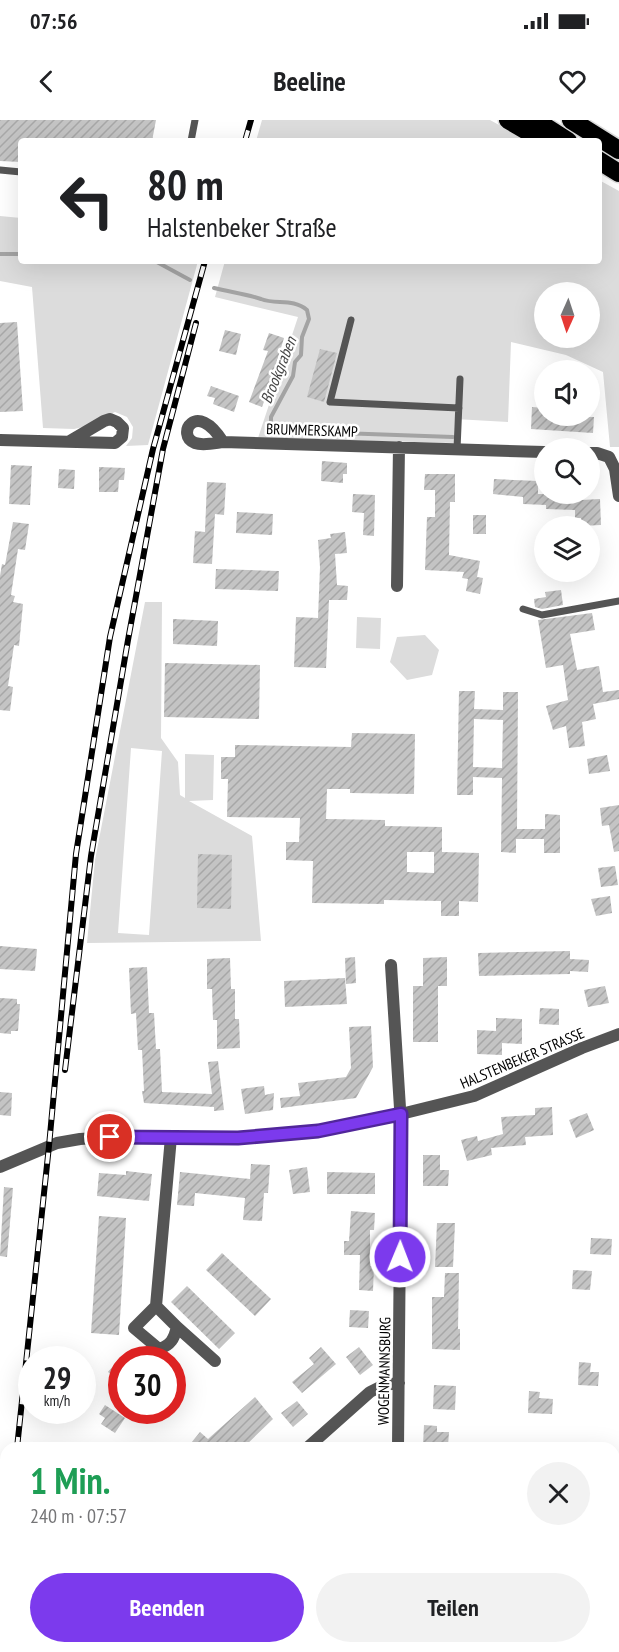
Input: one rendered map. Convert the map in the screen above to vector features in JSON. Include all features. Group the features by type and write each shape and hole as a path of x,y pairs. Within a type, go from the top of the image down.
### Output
{"highway":[{"path":"508,120 539,138"},
{"path":"535,120 563,138"},
{"path":"571,120 600,138"},
{"path":"602,139 619,150"},
{"path":"602,163 619,175"},
{"path":"602,169 619,175"}],"street":[{"path":"0,440 70,441"},
{"name":"BRUMMERSKAMP","path":"223,442 534,452"},
{"path":"397,586 399,447"},
{"path":"600,454 609,457 615,469 619,496"},
{"path":"391,965 401,1114"},
{"name":"HALSTENBEKER STRASSE","path":"0,1167 57,1143 69,1141 110,1137 235,1138 318,1131 401,1114 474,1096 619,1034"},
{"name":"WOGENMANNSBURG","path":"398,1442 401,1114"},
{"path":"171,1137 156,1306 134,1328 159,1349 169,1346 177,1327"},
{"path":"156,1306 215,1361"},
{"path":"314,1442 370,1392 384,1385 399,1383"}],"lane":[{"path":"192,138 195,120"},
{"path":"0,170 18,172"},
{"path":"351,320 330,402 459,408"},
{"path":"457,449 460,379"},
{"path":"523,609 542,615 619,601"}],"shaded area":[{"path":"262,120 490,120 523,138 257,138"},
{"path":"602,182 619,191 619,447 610,447 600,360 577,360 536,348 600,348 600,282 534,282 534,347 511,342 508,422 455,419 454,443 258,438 298,317 215,297 224,264 602,264"},
{"path":"0,216 18,218 18,264 197,264 148,445 126,446 132,438 133,427 127,417 115,412 74,429 43,428 32,287 0,281"},
{"path":"145,602 162,602 161,738 178,762 180,795 185,798 185,754 214,755 213,800 189,801 252,836 261,941 87,943 95,860","holes":["131,748 162,751 149,935 118,933"]},
{"path":"357,617 381,618 380,649 356,648"},
{"path":"425,635 439,650 432,675 407,680 390,662 397,637"}],"building":[{"path":"0,120 156,120 153,138 18,138 18,162 0,161"},
{"path":"17,322 23,411 0,412 0,323"},
{"path":"225,330 241,334 236,355 219,351"},
{"path":"269,333 284,338 277,361 279,362 262,407 249,402 268,351 263,350"},
{"path":"320,349 337,353 324,402 307,397"},
{"path":"211,386 239,396 234,412 213,404 215,398 207,396"},
{"path":"532,407 534,407 534,426 593,426 593,433 531,429"},
{"path":"322,461 347,463 347,474 343,474 343,483 321,481"},
{"path":"11,465 32,466 30,505 9,504"},
{"path":"99,467 125,468 124,480 119,480 118,492 99,492"},
{"path":"59,469 75,470 74,489 58,488"},
{"path":"425,474 455,474 455,502 450,502 449,555 480,561 477,577 483,578 480,594 466,591 468,579 462,578 464,572 425,570 427,517 435,517 435,490 424,490"},
{"path":"494,479 534,481 534,504 600,504 600,499 601,525 600,516 575,516 575,510 546,509 546,505 523,504 523,497 493,494"},
{"path":"207,482 226,483 224,515 215,514 212,564 193,563 195,531 205,532"},
{"path":"353,494 375,495 374,536 363,535 364,513 352,512"},
{"path":"237,512 273,514 272,535 236,533"},
{"path":"473,515 486,515 486,534 473,534"},
{"path":"13,522 29,524 25,550 18,549 11,595 15,596 13,602 23,604 19,646 14,645 8,686 13,687 10,711 0,710 0,576 2,564 5,565"},
{"path":"345,532 347,553 335,554 337,585 348,586 347,600 329,600 326,668 294,667 296,617 318,618 320,567 318,540 331,538 330,534"},
{"path":"216,569 279,571 278,591 215,589"},
{"path":"561,590 563,605 542,609 535,607 534,599 546,597 545,592"},
{"path":"592,613 595,630 570,634 577,670 599,666 603,692 619,690 619,699 593,704 596,719 582,722 585,746 569,748 566,726 553,730 546,706 568,700 563,665 546,668 538,620"},
{"path":"173,619 218,621 217,646 173,644"},
{"path":"165,663 260,665 259,719 164,717"},
{"path":"459,691 475,691 474,709 503,710 503,692 518,692 517,829 545,829 545,814 560,815 560,853 544,853 544,839 516,839 516,853 501,852 502,778 473,777 473,795 457,795","holes":["474,719 503,720 502,768 473,767"]},
{"path":"352,733 415,734 414,794 350,793 350,789 327,789 326,819 385,820 385,826 442,827 442,852 479,853 478,902 459,901 459,916 441,916 441,901 384,900 384,904 312,903 313,861 286,860 286,842 299,842 300,818 227,817 228,779 221,779 221,757 235,757 235,745 351,747","holes":["407,852 434,852 434,873 407,872"]},
{"path":"607,755 610,771 589,774 587,759"},
{"path":"619,805 619,851 614,852 609,825 602,826 600,808"},
{"path":"198,854 232,855 231,909 197,908"},
{"path":"615,866 618,885 601,887 598,868"},
{"path":"610,896 612,913 596,916 591,899"},
{"path":"0,946 37,949 35,971 0,969"},
{"path":"570,951 570,959 589,960 588,972 479,976 478,953"},
{"path":"355,957 356,983 346,984 345,958"},
{"path":"447,957 447,986 438,986 438,1042 413,1042 413,986 423,986 423,958"},
{"path":"230,958 231,989 235,989 235,1019 239,1019 240,1048 217,1049 217,1020 213,1020 212,989 207,989 207,959"},
{"path":"147,967 149,1013 154,1013 156,1049 160,1049 162,1092 212,1094 208,1062 218,1061 224,1110 214,1111 214,1107 144,1103 142,1050 138,1050 136,1013 131,1014 129,968"},
{"path":"345,978 347,1004 285,1007 284,981"},
{"path":"605,986 609,1003 588,1007 584,990"},
{"path":"0,998 17,999 17,1004 20,1004 18,1031 11,1031 11,1034 0,1033"},
{"path":"540,1008 559,1009 559,1025 539,1024"},
{"path":"496,1018 522,1019 522,1044 502,1043 502,1055 477,1054 477,1030 496,1031"},
{"path":"371,1026 373,1067 356,1098 281,1108 280,1098 300,1096 298,1083 346,1077 351,1068 349,1027"},
{"path":"264,1086 265,1095 274,1093 273,1110 245,1114 241,1089"},
{"path":"0,1092 12,1093 11,1116 0,1115"},
{"path":"552,1107 553,1135 525,1137 526,1145 491,1148 492,1155 467,1161 461,1140 477,1136 478,1141 503,1134 501,1117 535,1115 535,1108"},
{"path":"587,1113 594,1130 576,1138 569,1120"},
{"path":"423,1155 440,1155 440,1170 449,1170 448,1186 423,1186"},
{"path":"251,1164 270,1165 268,1193 264,1193 262,1221 243,1220 245,1198 195,1193 194,1206 177,1205 180,1172 250,1179"},
{"path":"307,1167 310,1192 293,1194 289,1170"},
{"path":"126,1171 152,1174 149,1201 97,1196 99,1173 126,1175"},
{"path":"327,1172 375,1173 375,1194 327,1194"},
{"path":"4,1187 13,1188 7,1257 0,1256"},
{"path":"351,1211 375,1213 374,1230 370,1230 370,1266 374,1266 373,1291 359,1290 360,1255 344,1255 344,1241 349,1241"},
{"path":"99,1216 126,1218 119,1335 91,1333"},
{"path":"437,1223 455,1223 453,1267 435,1267"},
{"path":"591,1238 612,1239 611,1255 590,1254"},
{"path":"222,1253 271,1299 255,1316 206,1270"},
{"path":"573,1270 592,1271 590,1290 572,1289"},
{"path":"445,1273 459,1273 460,1350 432,1349 432,1297 444,1297"},
{"path":"187,1286 235,1333 219,1349 171,1302"},
{"path":"350,1310 369,1311 368,1328 349,1327"},
{"path":"321,1347 336,1364 302,1393 292,1382 314,1364 309,1358"},
{"path":"359,1347 373,1365 360,1375 346,1357"},
{"path":"579,1362 591,1363 590,1372 599,1372 598,1386 578,1385"},
{"path":"434,1385 456,1386 455,1410 433,1409"},
{"path":"529,1391 540,1392 539,1398 553,1399 552,1414 528,1413"},
{"path":"255,1397 273,1419 249,1442 192,1442 200,1432 208,1439"},
{"path":"297,1401 308,1414 293,1427 281,1413"},
{"path":"105,1405 108,1407 108,1424 121,1424 115,1433 101,1424 105,1418 99,1414"},
{"path":"424,1425 437,1426 437,1432 449,1432 448,1442 423,1442"}],"waterway":[{"name":"Brookgraben","path":"0,254 18,254"},
{"name":"Brookgraben","path":"161,264 190,280"},
{"name":"Brookgraben","path":"214,288 267,301 296,304 307,310 309,319 302,337 301,355 295,362 293,376 271,417 271,424 275,429 453,437"}],"railway":[{"path":"246,138 251,120"},
{"path":"18,1442 49,1146 76,854 110,637 153,449 204,264"},
{"path":"65,1070 91,856 128,640 163,449 196,323"}],"route":[{"path":"110,1137 238,1138 318,1131 401,1114 400,1257"}]}
